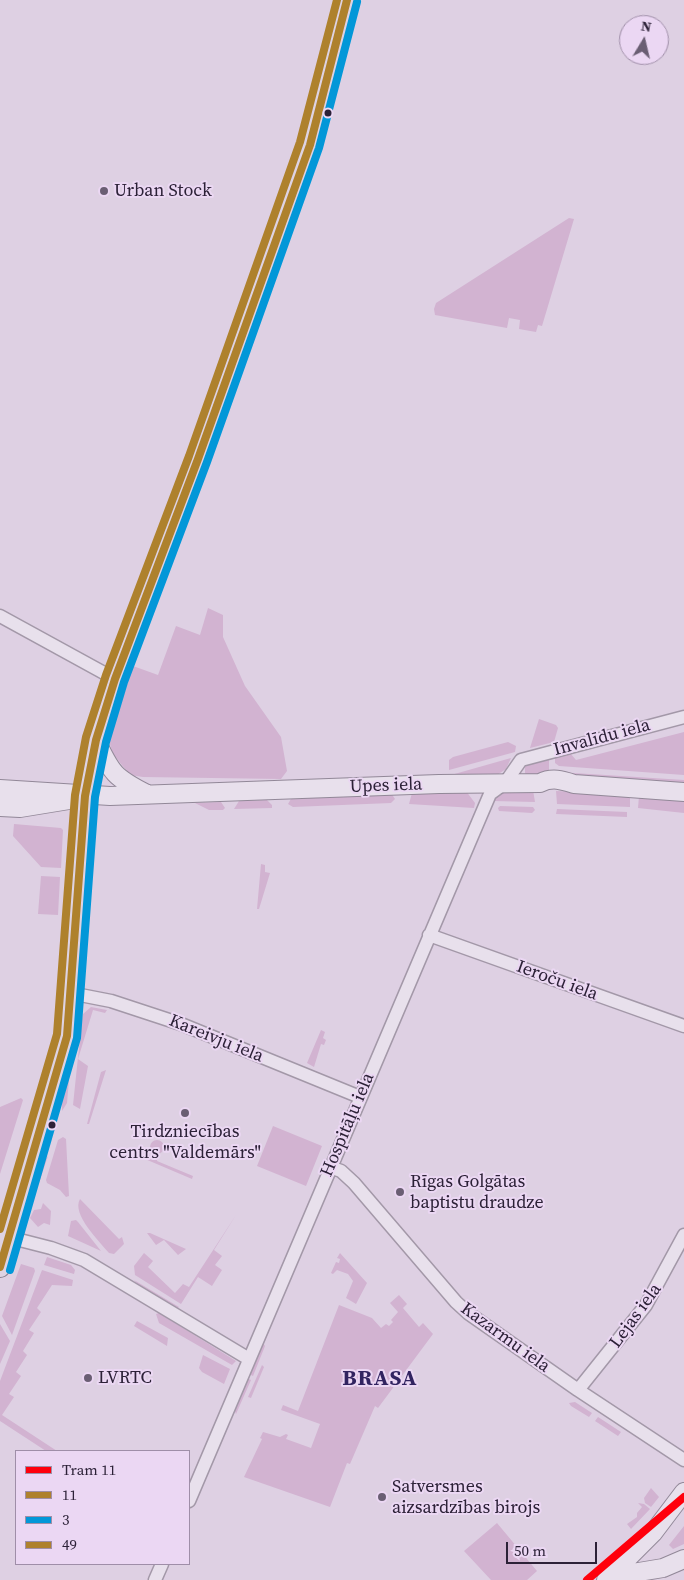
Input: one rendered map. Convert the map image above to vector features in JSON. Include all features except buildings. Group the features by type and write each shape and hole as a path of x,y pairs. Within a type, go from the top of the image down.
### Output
{"main road":[{"path":"0,1267 21,1189 59,1069 67,1036 85,796 96,740 115,679 195,467 310,145 346,0"}],"street":[{"path":"0,616 115,679"},
{"name":"Invalīdu iela","path":"521,760 684,717"},
{"path":"96,740 110,769 124,783 147,795"},
{"name":"Hospitāļu iela","path":"190,1499 490,794 505,783 521,760"},
{"name":"Upes iela","path":"85,796 540,783 547,780 562,780 574,784 684,792"},
{"path":"0,789 85,796"},
{"path":"0,807 28,807 60,803 85,796"},
{"name":"Ieroču iela","path":"429,935 684,1026"},
{"name":"Kareivju iela","path":"70,993 112,1001 181,1024 360,1097"},
{"name":"Kazarmu iela","path":"330,1167 341,1171 354,1183 456,1302 578,1390 684,1460"},
{"name":"Lejas iela","path":"578,1390 646,1305 684,1235"},
{"path":"8,1237 51,1248 84,1260 249,1359"},
{"path":"608,1578 653,1533 684,1492"},
{"path":"608,1578 662,1568 684,1559"},
{"path":"155,1580 162,1565"}],"shaded area":[{"path":"569,218 574,219 542,326 538,325 536,332 519,329 520,320 509,318 507,328 435,315 436,303"},
{"path":"208,608 223,615 223,637 245,686 281,737 287,771 281,779 143,777 130,775 113,754 109,741 133,666 158,675 176,626 200,635"},
{"path":"539,719 556,725 558,728 554,742 530,748"},
{"path":"684,732 684,775 559,766 555,763 555,757 570,753 576,760"},
{"path":"508,742 516,746 515,752 449,770 449,760 453,757"},
{"path":"511,758 506,769 497,775 451,775"},
{"path":"549,759 549,776 527,775 525,773 525,766"},
{"path":"558,772 684,780 684,785 555,774"},
{"path":"533,790 535,802 493,801 506,792"},
{"path":"466,791 475,803 474,808 409,804 412,793"},
{"path":"556,791 630,794 630,807 557,804"},
{"path":"391,793 395,799 391,803 293,807 288,804 292,797"},
{"path":"639,796 684,800 684,813 638,808"},
{"path":"267,800 272,805 272,808 234,809 239,801"},
{"path":"221,802 225,808 223,810 209,810 195,803"},
{"path":"500,806 533,807 535,810 532,813 499,811 498,808"},
{"path":"557,809 627,812 627,817 556,814"},
{"path":"14,824 61,828 63,830 61,868 41,867 13,836"},
{"path":"261,864 265,865 265,872 270,873 259,909 257,909"},
{"path":"41,876 60,877 58,915 38,914"},
{"path":"91,1007 107,1010 105,1013 93,1010 78,1059 88,1066 80,1109 73,1105 82,1019 83,1014"},
{"path":"321,1030 325,1032 323,1038 326,1040 324,1045 321,1044 314,1067 307,1063"},
{"path":"71,1057 67,1103 62,1111 62,1097"},
{"path":"106,1070 89,1124 87,1124 101,1072"},
{"path":"21,1098 23,1100 0,1174 0,1107"},
{"path":"273,1126 322,1146 306,1186 257,1166"},
{"path":"63,1137 66,1139 69,1196 66,1197 60,1190 47,1183 46,1180 58,1140"},
{"path":"157,1140 162,1142 164,1147 162,1152 157,1154 152,1152 150,1147 152,1142"},
{"path":"147,1155 158,1157 157,1161 193,1176 192,1179 145,1159"},
{"path":"48,1156 39,1183 36,1175 37,1172"},
{"path":"80,1199 119,1239 122,1237 124,1244 114,1254 109,1253 83,1220 78,1205"},
{"path":"43,1203 51,1211 50,1225 44,1223 38,1227 30,1218 34,1210 41,1209"},
{"path":"236,1215 214,1250 222,1256 215,1265 222,1270 212,1286 198,1277 181,1304 135,1275 134,1266 144,1253 153,1261 148,1267 175,1293 183,1284 189,1287"},
{"path":"76,1220 101,1251 68,1236 71,1221"},
{"path":"147,1233 186,1249 178,1255 164,1240 156,1245"},
{"path":"340,1253 367,1283 356,1304 346,1298 353,1281 348,1274 337,1270 333,1274 331,1273 336,1262 339,1263 340,1259 337,1258"},
{"path":"47,1257 71,1265 75,1270 74,1274 44,1265"},
{"path":"21,1264 34,1268 35,1271 12,1335 2,1316"},
{"path":"42,1270 73,1280 72,1286 52,1285 37,1308 41,1312 29,1330 34,1333 23,1351 27,1355 16,1372 21,1376 9,1394 14,1397 2,1415 55,1450 44,1450 0,1421 0,1381"},
{"path":"134,1280 179,1307 177,1309 140,1287"},
{"path":"399,1295 407,1304 403,1308 419,1327 423,1323 433,1334 378,1408 375,1406 350,1464 347,1463 330,1507 244,1477 262,1439 260,1438 263,1432 280,1437 286,1434 288,1435 286,1439 311,1448 320,1424 281,1410 283,1405 298,1411 339,1305 372,1318 381,1328 386,1324 389,1326 393,1322 391,1320 398,1312 390,1303"},
{"path":"159,1313 236,1361 232,1365 159,1323 156,1314"},
{"path":"137,1321 168,1338 167,1346 134,1326"},
{"path":"0,1324 10,1341 0,1364"},
{"path":"263,1343 265,1346 253,1376 249,1374"},
{"path":"203,1355 230,1369 224,1384 202,1372 199,1368"},
{"path":"262,1365 264,1367 251,1398 248,1397"},
{"path":"247,1378 251,1380 236,1414 234,1409"},
{"path":"575,1402 592,1413 589,1417 569,1403"},
{"path":"598,1417 621,1432 618,1436 595,1421"},
{"path":"651,1488 659,1497 651,1507 645,1503 644,1498"},
{"path":"638,1503 644,1504 650,1509 631,1529 627,1524 637,1517 637,1513 642,1507"},
{"path":"497,1523 537,1571 527,1580 491,1580 464,1551"},
{"path":"684,1526 684,1544 673,1549 669,1545"}],"tram line":[{"name":"11","path":"587,1580 684,1497"}],"transit line":[{"name":"49","path":"0,1229 57,1034 75,795 86,737 106,675 189,456 300,142 337,0"},
{"name":"11","path":"0,1267 67,1036 85,796 96,740 115,679 198,459 310,145 347,0"},
{"name":"3","path":"10,1270 77,1038 95,797 106,742 124,682 207,462 319,148 357,2"}],"place":[{"name":"Urban Stock","path":"104,191"},
{"name":"Tirdzniecības centrs \"Valdemārs\"","path":"185,1113"},
{"name":"Rīgas Golgātas baptistu draudze","path":"400,1192"},
{"name":"LVRTC","path":"88,1378"},
{"name":"Satversmes aizsardzības birojs","path":"382,1497"}],"district":[{"name":"BRASA","path":"380,1379"}]}
